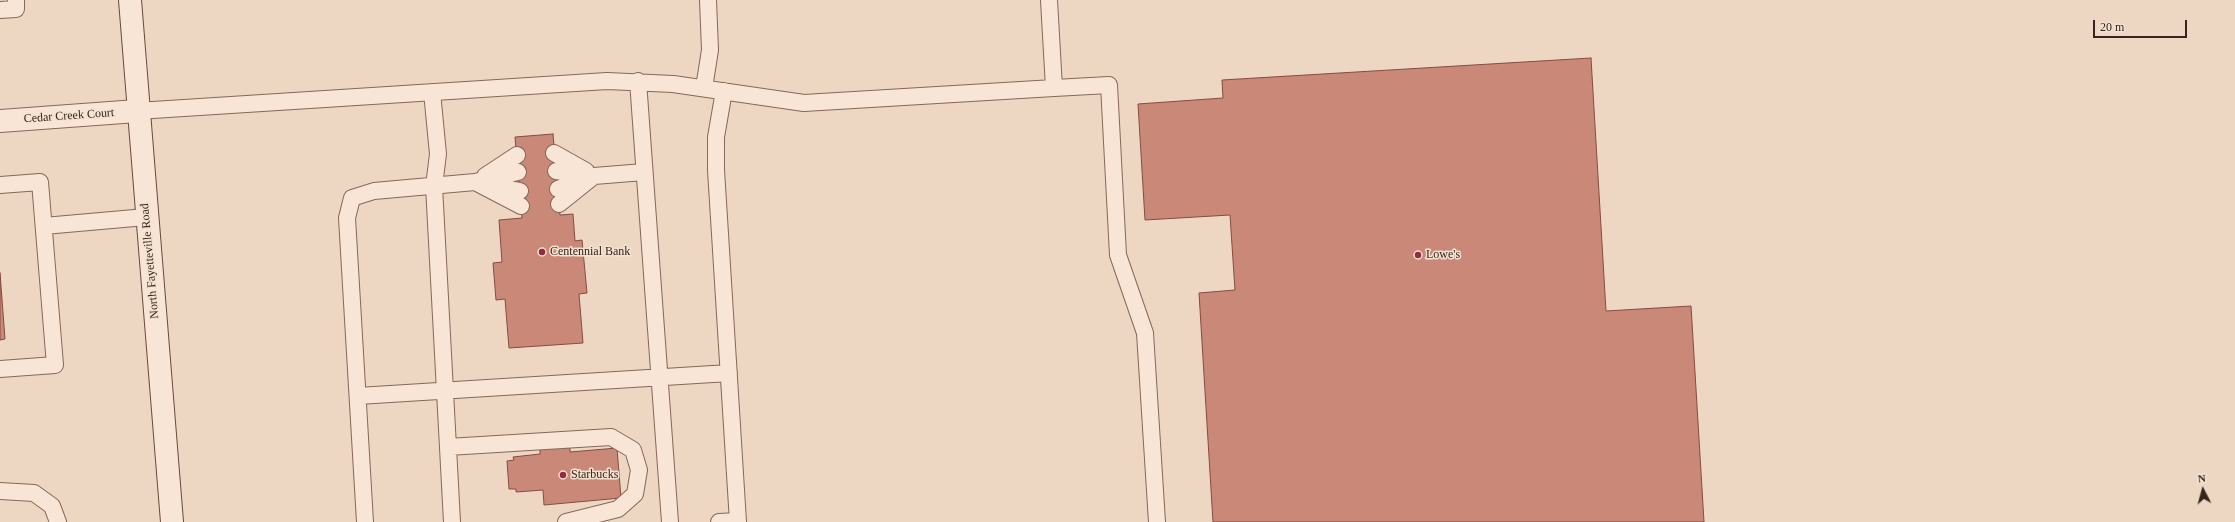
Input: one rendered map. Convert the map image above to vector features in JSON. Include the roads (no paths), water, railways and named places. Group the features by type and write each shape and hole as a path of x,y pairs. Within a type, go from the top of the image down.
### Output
{"main road":[{"name":"North Fayetteville Road","path":"130,0 137,111 172,522"},
{"name":"Cedar Creek Court","path":"0,121 137,111"}],"lane":[{"path":"0,10 16,9 16,0"},
{"path":"704,88 710,50 708,0"},
{"path":"1049,0 1054,88"},
{"path":"137,111 607,80 704,88 804,103 1109,85 1118,255 1145,333 1157,522"},
{"path":"638,82 670,522"},
{"path":"719,522 738,521 716,170 716,137 724,91"},
{"path":"432,92 438,154 434,186 452,522"},
{"path":"554,154 594,176"},
{"path":"475,182 517,155"},
{"path":"556,170 594,176 644,172"},
{"path":"364,522 348,218 352,198 374,191 475,182 518,172"},
{"path":"558,196 594,176"},
{"path":"0,185 40,182 55,365 0,369"},
{"path":"475,182 520,199"},
{"path":"44,226 146,217"},
{"path":"358,396 729,373"},
{"path":"448,447 611,437 633,450 639,470 635,494 618,509 566,522"},
{"path":"0,491 34,494 52,506 58,522"}],"place":[{"name":"Centennial Bank","path":"542,252"},
{"name":"Lowe's","path":"1418,255"},
{"name":"Starbucks","path":"563,475"}]}
